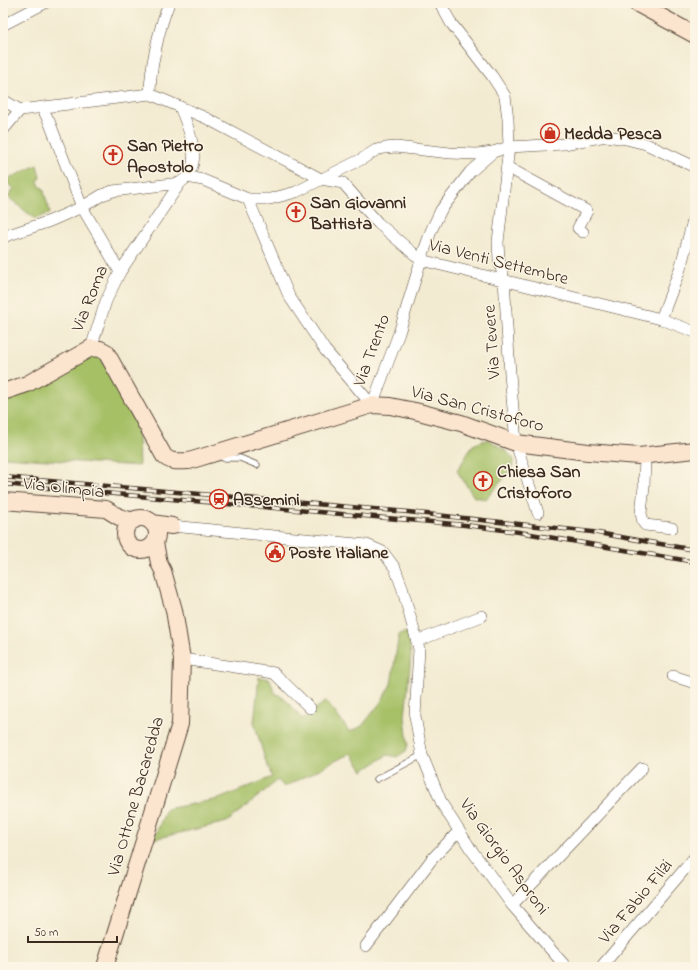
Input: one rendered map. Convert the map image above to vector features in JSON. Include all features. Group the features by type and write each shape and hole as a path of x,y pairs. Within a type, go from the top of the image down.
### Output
{"street":[{"path":"3,25 45,3"},
{"path":"3,100 20,110 150,94 150,77 164,14 169,3"},
{"name":"Via Tevere","path":"440,3 451,23 492,76 505,96 509,147 498,242 499,259 504,280 516,443 538,513"},
{"path":"636,3 695,35"},
{"name":"Via Venti Settembre","path":"150,94 206,118 320,179 343,183 378,223 421,260 661,319 695,332"},
{"name":"Via Roma","path":"180,107 185,117 193,152 193,163 184,180 120,272 106,301 91,348 100,349 106,352 164,456 168,460 181,461"},
{"path":"42,108 49,121 82,207 120,272"},
{"path":"3,130 20,110"},
{"path":"3,237 50,221 113,191 184,180 203,180 248,199 270,199 296,192 362,159 376,150 396,146 450,153 477,154 493,152 509,147 564,144 606,136 646,144 695,167"},
{"name":"Via Trento","path":"181,461 372,405 399,333 431,231 441,210 470,172 493,152"},
{"path":"506,167 587,210 578,228 583,232"},
{"path":"248,199 289,296 325,350 372,405"},
{"path":"661,319 680,269 695,213"},
{"path":"3,392 28,384 91,348"},
{"name":"Via San Cristoforo","path":"372,405 390,406 462,423 516,443 588,452 645,456 695,450"},
{"path":"645,456 642,513 643,522 645,525 672,528"},
{"name":"Via Olimpia","path":"3,501 106,509 126,524"},
{"path":"143,518 151,539 131,547 126,539 126,524 143,518"},
{"name":"Via Giorgio Asproni","path":"151,539 172,526 368,545 383,552 395,568 402,587 419,649 415,716 422,755 442,804 470,848 512,905 566,967"},
{"name":"Via Ottone Bacaredda","path":"105,967 180,724 182,659 174,610 163,572 151,539"},
{"path":"417,641 482,616"},
{"path":"182,659 274,673 310,708"},
{"path":"673,676 695,683"},
{"path":"512,905 642,768"},
{"path":"366,946 432,859 459,831"},
{"name":"Via Fabio Filzi","path":"601,967 695,857"}],"lane":[{"path":"181,461 231,457 240,458 257,465"},
{"path":"377,779 422,755"}],"green space":[{"path":"37,165 40,177 38,181 40,187 43,188 50,213 35,219 8,197 14,189 6,182 10,178"},
{"path":"87,354 101,357 135,422 138,437 139,466 3,457 3,399 16,396"},
{"path":"488,439 506,451 514,459 511,470 486,499 474,497 457,471 473,445"},
{"path":"408,632 411,655 405,717 408,744 406,751 397,757 387,755 363,771 351,753 284,787 278,780 227,822 154,839 166,809 219,799 272,777 267,766 254,722 259,677 270,679 274,692 286,700 302,719 326,701 350,732 362,726 381,702 391,684 399,634"}],"railway":[{"path":"3,477 408,512 592,532 695,550"},
{"path":"3,484 465,525 519,532 695,562"}],"place":[{"name":"Medda Pesca","path":"550,133"},
{"name":"San Pietro Apostolo","path":"113,155"},
{"name":"San Giovanni Battista","path":"296,212"},
{"name":"Chiesa San Cristoforo","path":"483,481"},
{"name":"Assemini","path":"219,499"},
{"name":"Poste Italiane","path":"275,552"}]}
